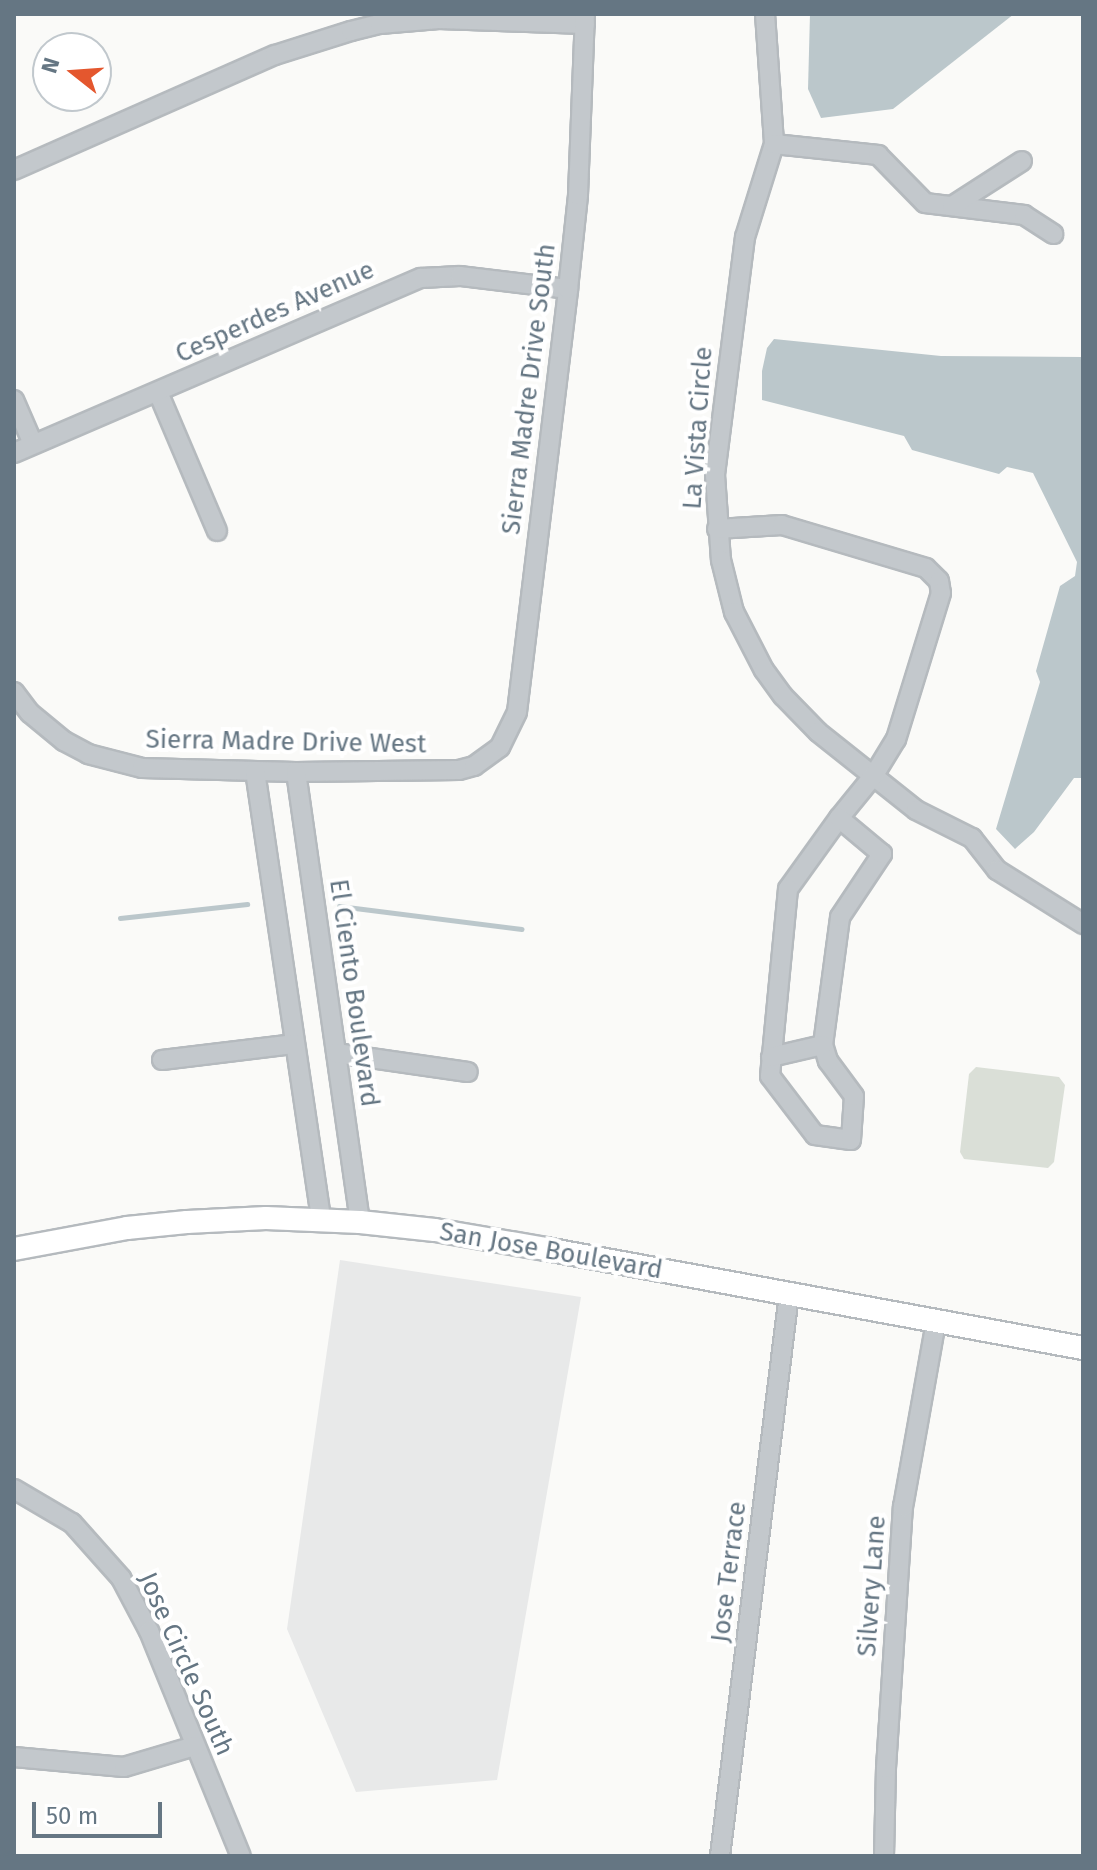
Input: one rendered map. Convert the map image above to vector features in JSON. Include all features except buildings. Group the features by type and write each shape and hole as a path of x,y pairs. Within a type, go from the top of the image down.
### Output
{"main road":[{"name":"San Jose Boulevard","path":"14,1249 172,1224 321,1219 360,1222 435,1230 1083,1348"}],"street":[{"name":"La Vista Circle","path":"765,14 774,144 745,237 715,475 717,529 726,590 743,632 764,670 809,723 916,810 972,838 997,870 1083,924"},
{"path":"14,170 275,55 351,31 439,19 585,19"},
{"name":"Sierra Madre Drive South","path":"487,758 511,731 517,712 578,195 585,19"},
{"path":"774,144 878,155 925,203 1024,215 1053,234"},
{"path":"952,206 1022,161"},
{"name":"Cesperdes Avenue","path":"14,453 421,278 460,276 568,289"},
{"path":"158,392 217,531"},
{"path":"14,400 33,444"},
{"path":"717,529 782,525 926,568 939,581 941,593 896,739 874,775 839,818 788,889 770,1076 815,1135 851,1140 854,1096 828,1061 823,1045 840,917 882,854 839,818"},
{"name":"Sierra Madre Drive West","path":"14,692 43,726 88,754 120,764 296,772 459,770 487,758"},
{"path":"255,771 321,1219"},
{"name":"El Ciento Boulevard","path":"296,772 360,1222"},
{"path":"162,1060 295,1044"},
{"path":"771,1057 823,1045"},
{"path":"336,1053 468,1072"},
{"name":"Jose Terrace","path":"720,1856 789,1294"},
{"name":"Silvery Lane","path":"884,1856 886,1768 903,1507 936,1322"},
{"name":"Jose Circle South","path":"14,1489 72,1523 121,1578 149,1631 241,1856"},
{"path":"14,1757 124,1767 195,1746"}],"shaded area":[{"path":"810,14 1014,14 893,109 821,118 808,89"},
{"path":"774,339 941,356 1083,357 1083,778 1074,778 1034,832 1015,849 996,829 1040,682 1036,671 1060,586 1075,576 1077,562 1033,473 1007,467 999,474 912,450 904,436 762,400 762,371 767,348"},
{"path":"976,1067 1059,1077 1065,1085 1054,1162 1048,1168 964,1159 960,1152 969,1074"},
{"path":"340,1260 581,1297 497,1780 356,1792 287,1629"}],"waterway":[{"path":"120,918 247,904"},
{"path":"339,906 522,929"}]}
